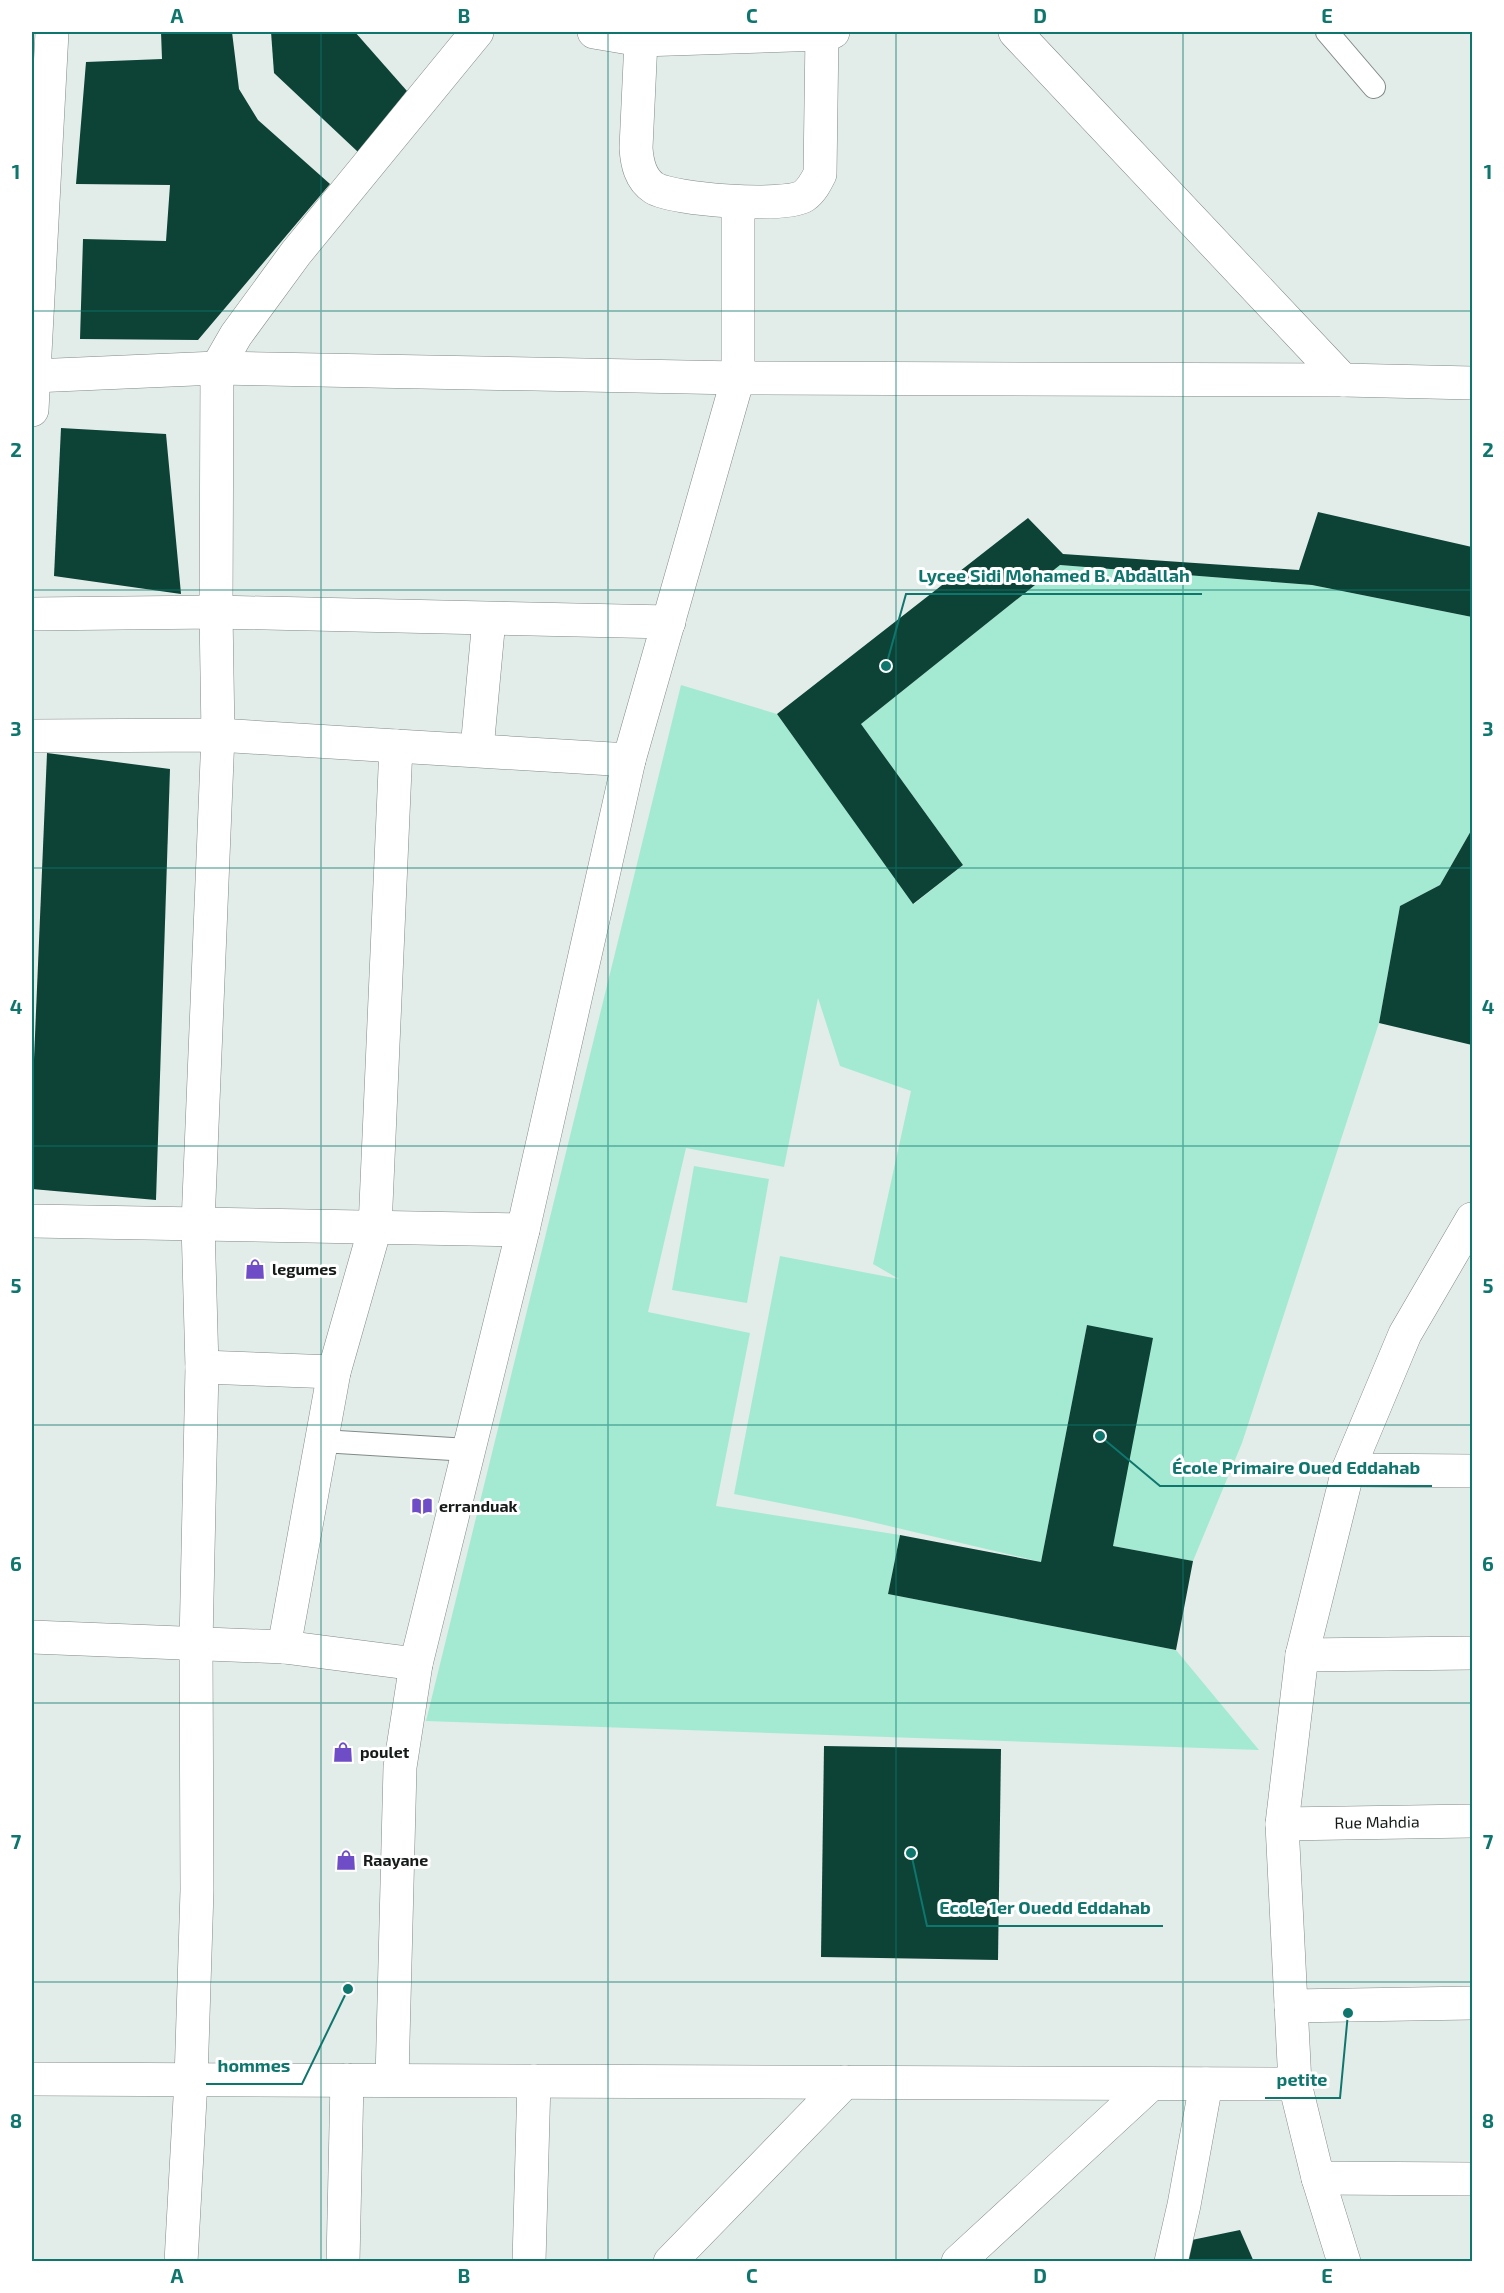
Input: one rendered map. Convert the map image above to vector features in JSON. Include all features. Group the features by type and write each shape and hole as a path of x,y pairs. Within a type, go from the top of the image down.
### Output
{"street":[{"path":"32,410 52,32"},
{"path":"181,2262 192,2080 197,1890 196,1644 202,1367 198,1224 218,735 217,368 236,335 296,253 477,32"},
{"path":"594,32 640,40 828,33 820,174 813,187 803,197 738,202 668,194 653,187 642,177 637,162 640,40"},
{"path":"1015,32 1344,380"},
{"path":"392,2080 400,1767 416,1665 523,1230 629,760 738,378 738,202"},
{"path":"33,376 217,368 738,378 1473,382"},
{"path":"32,614 216,612 669,622"},
{"path":"477,749 489,619"},
{"path":"32,736 218,735 629,760"},
{"path":"284,1647 334,1372 375,1228 396,746"},
{"path":"1344,2262 1318,2178 1294,2084 1282,1824 1302,1655 1348,1470 1405,1334 1473,1219"},
{"path":"32,1221 523,1230"},
{"path":"202,1367 334,1372"},
{"path":"1348,1470 1473,1472"},
{"path":"32,1637 284,1647 416,1665"},
{"path":"1302,1655 1473,1653"},
{"name":"Rue Mahdia","path":"1282,1824 1473,1821"},
{"path":"1291,2006 1473,2003"},
{"path":"32,2079 1294,2084"},
{"path":"343,2262 347,2080"},
{"path":"529,2262 534,2081"},
{"path":"670,2262 845,2082"},
{"path":"958,2262 1151,2084"},
{"path":"1171,2262 1206,2084"},
{"path":"1318,2178 1473,2179"}],"lane":[{"path":"1327,32 1374,87"},
{"path":"322,1441 468,1450"}],"green space":[{"path":"1060,565 1312,585 1472,617 1472,829 1440,885 1400,906 1379,1023 1242,1443 1193,1561 1113,1546 1087,1325 1041,1562 855,1518 734,1494 780,1256 899,1279 873,1264 911,1091 840,1066 818,998 784,1167 686,1148 648,1312 750,1333 716,1506 900,1535 888,1594 1176,1650 1259,1750 426,1721 681,685 777,714 914,904 963,865 861,724"},
{"path":"694,1166 769,1179 747,1303 672,1290"}],"building":[{"path":"161,32 232,32 239,89 258,120 330,184 198,340 80,339 83,239 166,241 170,185 76,184 86,62 162,59"},
{"path":"271,32 355,32 407,91 358,152 274,73"},
{"path":"61,428 166,434 181,594 54,576"},
{"path":"1318,512 1472,547 1472,617 1312,585 1060,565 861,724 963,865 913,904 777,714 1028,518 1063,554 1299,570"},
{"path":"47,753 170,769 156,1200 32,1189 32,1106"},
{"path":"1472,829 1472,1045 1379,1023 1400,906 1440,885"},
{"path":"1087,1325 1153,1338 1113,1546 1193,1561 1176,1650 888,1594 900,1535 1041,1562"},
{"path":"824,1746 1001,1749 998,1960 821,1957"},
{"path":"1240,2230 1254,2262 1179,2262 1182,2242"}],"place":[{"name":"Lycee Sidi Mohamed B. Abdallah","path":"886,666"},
{"name":"legumes","path":"255,1269"},
{"name":"École Primaire Oued Eddahab","path":"1100,1436"},
{"name":"erranduak","path":"422,1506"},
{"name":"poulet","path":"343,1752"},
{"name":"Ecole 1er Ouedd Eddahab","path":"911,1853"},
{"name":"Raayane","path":"346,1860"},
{"name":"hommes","path":"348,1989"},
{"name":"petite","path":"1348,2013"}]}
